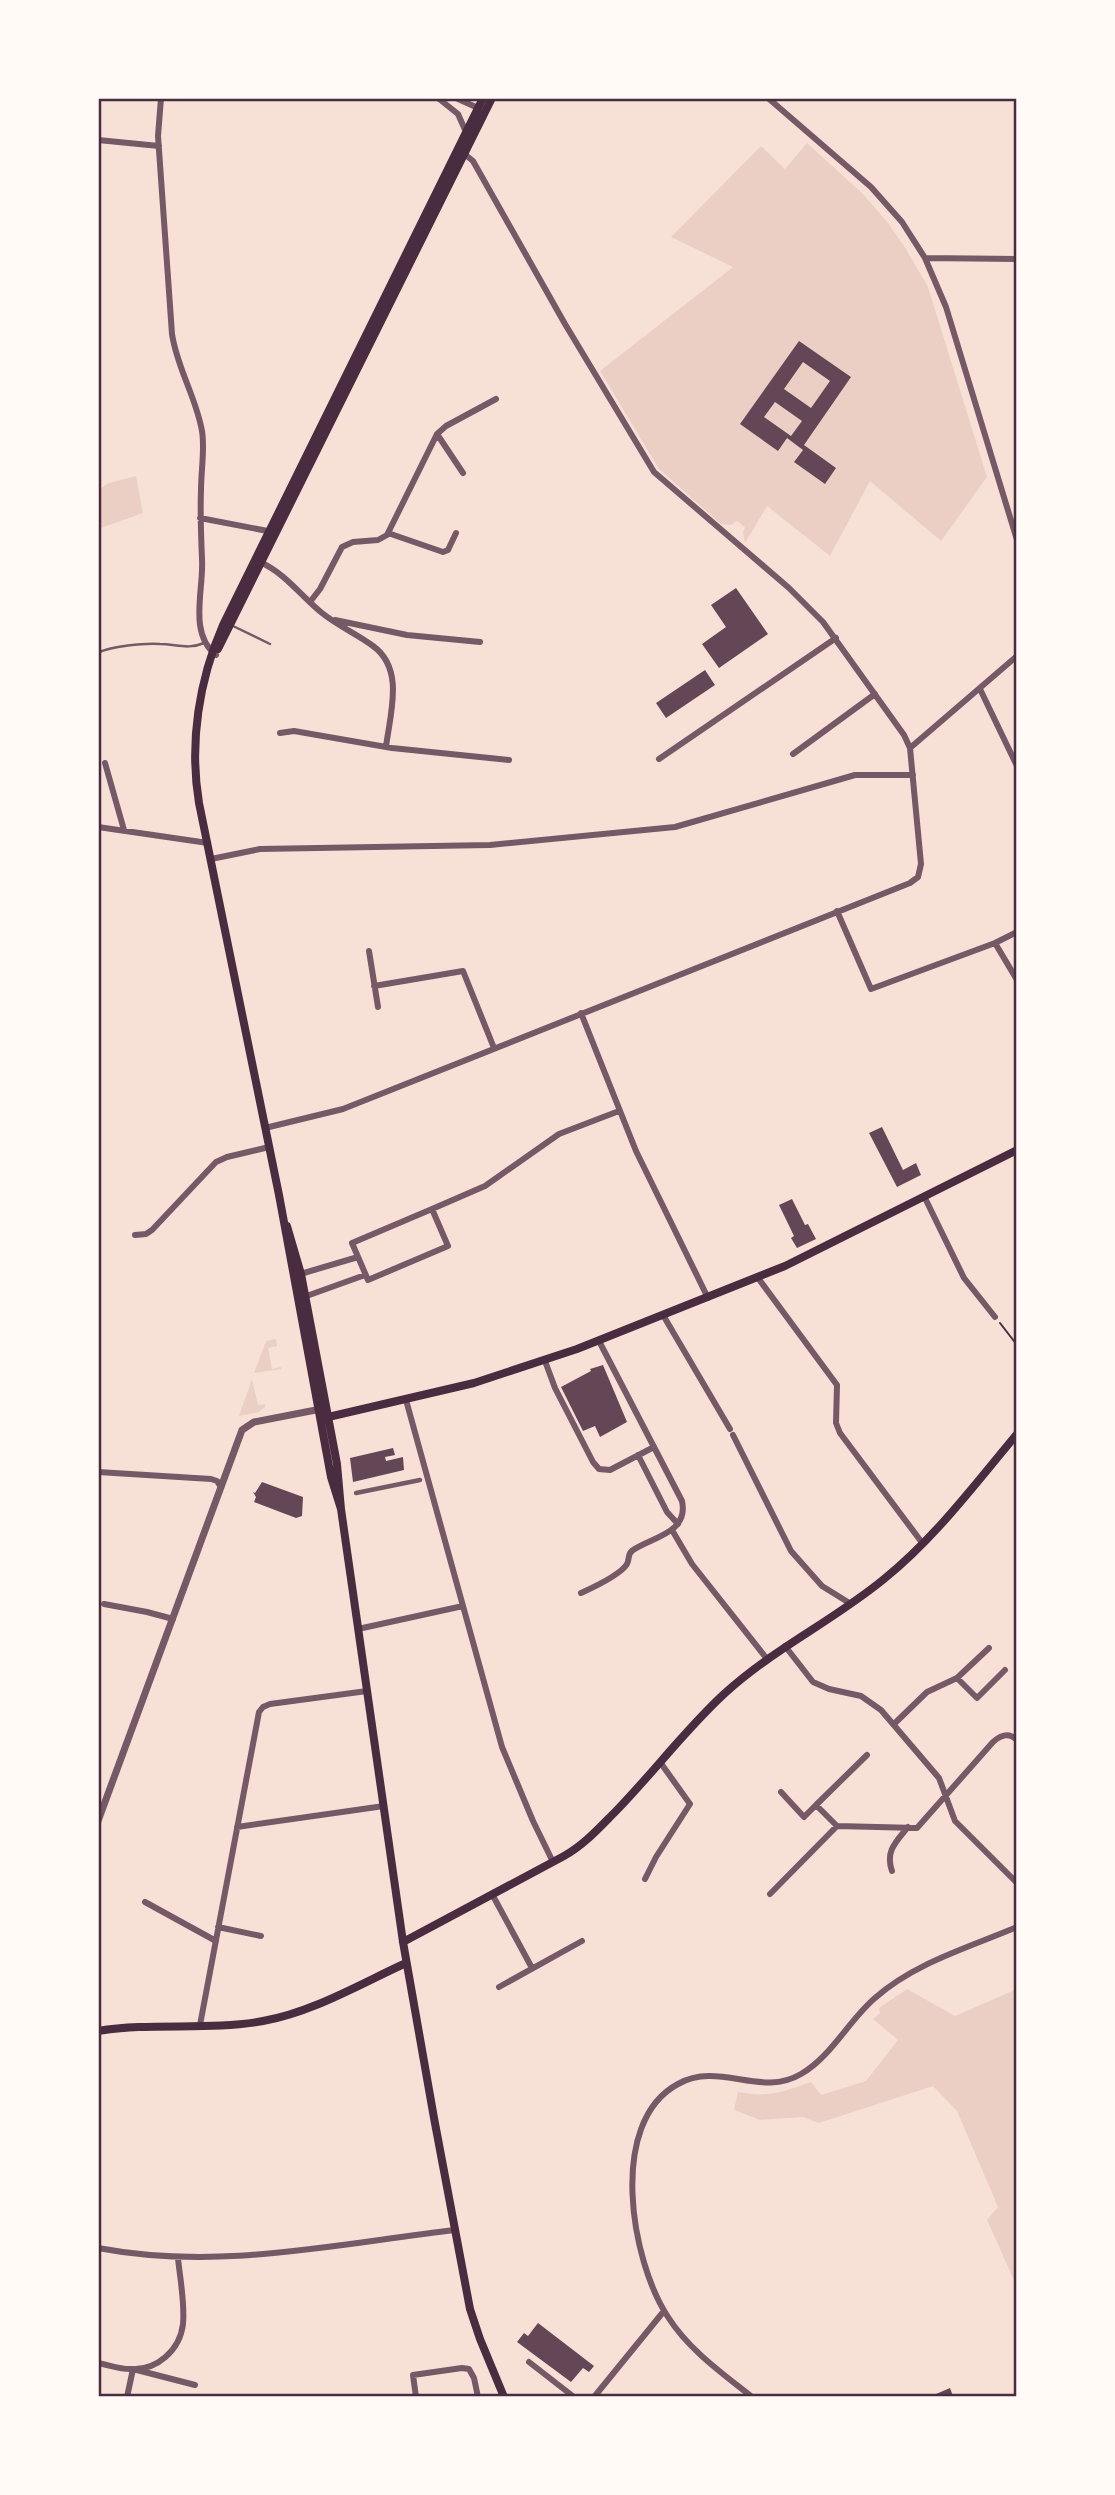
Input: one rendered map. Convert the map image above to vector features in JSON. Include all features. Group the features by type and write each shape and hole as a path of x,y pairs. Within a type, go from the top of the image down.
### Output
{"main road":[{"path":"461,151 466,132 478,108 488,100"},
{"path":"488,100 478,127 461,151 214,654 202,694 197,730 196,778 268,1147 297,1275 323,1413 340,1479 341,1509 402,1942 455,2230 474,2323 504,2397"},
{"path":"214,654 231,625 259,561"},
{"path":"323,1413 406,1400 487,1380 545,1361 801,1259 1017,1150"},
{"path":"402,1942 583,1844 643,1783 706,1712 767,1659 884,1580 923,1544 1017,1434"},
{"path":"98,2031 133,2026 247,2023 278,2017 325,2000 406,1963"}],"street":[{"path":"160,98 159,146 175,353 202,432 200,630 205,643 214,654"},
{"path":"438,98 460,116 466,132"},
{"path":"456,98 478,108 478,127"},
{"path":"768,98 871,187 902,222 925,258 946,307 1017,540"},
{"path":"98,140 159,146"},
{"path":"265,1128 336,1111 910,883 918,877 921,869 910,748 823,622 789,588 654,472 473,161 461,151"},
{"path":"925,258 1017,259"},
{"path":"310,602 320,589 342,547 354,542 383,539 388,533 437,434 446,425 495,399"},
{"path":"437,434 463,473"},
{"path":"200,517 273,532"},
{"path":"388,533 443,552 448,550 456,533"},
{"path":"259,561 282,575 330,619 375,648 389,666 393,685 386,747"},
{"path":"330,619 407,635 480,642"},
{"path":"659,759 836,638"},
{"path":"910,748 1017,656"},
{"path":"980,689 1017,766"},
{"path":"793,754 875,694"},
{"path":"280,733 294,731 386,747 509,760"},
{"path":"105,763 124,830"},
{"path":"211,859 260,849 490,845 675,827 849,777 874,774 913,775"},
{"path":"98,827 208,843"},
{"path":"837,911 871,989 995,943 1017,932"},
{"path":"995,943 1017,980"},
{"path":"369,951 378,1007"},
{"path":"374,986 464,971 494,1048"},
{"path":"581,1013 636,1152 708,1298"},
{"path":"432,1209 448,1246 368,1280 352,1243 485,1186 559,1134 619,1111"},
{"path":"135,1235 152,1230 216,1162 268,1147"},
{"path":"924,1196 964,1279 995,1317"},
{"path":"297,1275 358,1257"},
{"path":"301,1298 365,1275"},
{"path":"758,1278 837,1385 836,1423 840,1433 923,1544"},
{"path":"663,1315 732,1432 791,1551 822,1586 851,1604"},
{"path":"581,1593 624,1567 632,1550 672,1530 683,1513 683,1504 599,1340"},
{"path":"545,1361 555,1388 596,1467 608,1471 654,1447"},
{"path":"406,1400 504,1755 553,1862"},
{"path":"98,1821 240,1434 245,1426 258,1421 323,1413"},
{"path":"638,1455 667,1512 678,1524"},
{"path":"98,1472 211,1479 217,1481 221,1487"},
{"path":"356,1493 420,1480"},
{"path":"672,1530 687,1557 767,1659"},
{"path":"104,1605 173,1619"},
{"path":"358,1629 463,1606"},
{"path":"785,1646 813,1682 867,1699 881,1710 939,1778 955,1821 1017,1883"},
{"path":"894,1724 927,1692 957,1678 989,1648"},
{"path":"957,1678 977,1698 1005,1670"},
{"path":"200,2025 261,1709 270,1704 367,1691"},
{"path":"816,1805 837,1826 916,1828 965,1770 1000,1737 1009,1735 1017,1740"},
{"path":"781,1792 804,1816 867,1755"},
{"path":"645,1879 690,1804 660,1762"},
{"path":"237,1827 384,1806"},
{"path":"770,1894 837,1826"},
{"path":"892,1871 890,1849 908,1827"},
{"path":"492,1894 532,1968"},
{"path":"145,1902 216,1941"},
{"path":"218,1927 261,1936"},
{"path":"752,2397 695,2351 664,2311 642,2254 633,2195 636,2145 653,2105 669,2089 694,2077 721,2075 768,2084 796,2077 819,2060 848,2024 897,1980 1017,1927"},
{"path":"499,1987 582,1941"},
{"path":"98,2248 178,2258 247,2256 455,2230"},
{"path":"133,2369 156,2364 169,2354 178,2342 183,2319 178,2258"},
{"path":"594,2397 664,2311"},
{"path":"529,2361 574,2397"},
{"path":"98,2363 195,2385"},
{"path":"416,2397 413,2375 462,2368 469,2369 473,2374 478,2397"},
{"path":"127,2397 133,2369"}],"lane":[{"path":"231,625 270,644"},
{"path":"98,653 108,649 155,644 190,647 205,643"}],"path":[{"path":"995,1317 1017,1345"}],"shaded area":[{"path":"807,143 862,193 888,223 928,287 987,477 941,541 870,481 830,556 767,506 745,543 745,527 737,521 731,525 721,524 659,469 600,371 733,267 671,237 761,146 785,169"},
{"path":"136,476 143,513 98,529 98,490 109,483"},
{"path":"276,1339 277,1346 268,1348 272,1369 281,1369 254,1373 266,1341"},
{"path":"252,1379 258,1405 265,1404 265,1407 259,1412 239,1416"},
{"path":"907,1989 955,2016 1017,1989 1017,2287 987,2220 998,2207 957,2111 933,2086 819,2123 803,2117 760,2120 734,2110 738,2092 775,2093 811,2082 821,2095 866,2081 898,2040 873,2019 880,2013 879,2008"}],"building":[{"path":"799,341 851,377 804,445 836,468 825,484 794,462 803,450 787,438 778,451 740,424","holes":["803,362 830,381 811,408 784,389","775,402 802,421 791,436 764,417"]},
{"path":"736,588 768,634 719,668 702,644 726,627 711,605"},
{"path":"705,670 715,685 666,718 656,703"},
{"path":"882,1127 903,1170 916,1163 921,1175 897,1187 869,1133"},
{"path":"792,1199 805,1225 808,1224 816,1239 797,1248 779,1205"},
{"path":"603,1365 627,1422 600,1437 595,1426 583,1431 561,1387 591,1371 590,1369"},
{"path":"393,1448 395,1455 385,1457 386,1461 403,1457 404,1470 353,1482 350,1458"},
{"path":"262,1482 303,1497 302,1516 296,1518 254,1502 256,1497 253,1492 255,1493"},
{"path":"538,2323 594,2366 589,2372 583,2368 571,2382 517,2342 524,2333 528,2336"},
{"path":"950,2388 953,2396 958,2394 959,2397 929,2397"}]}
